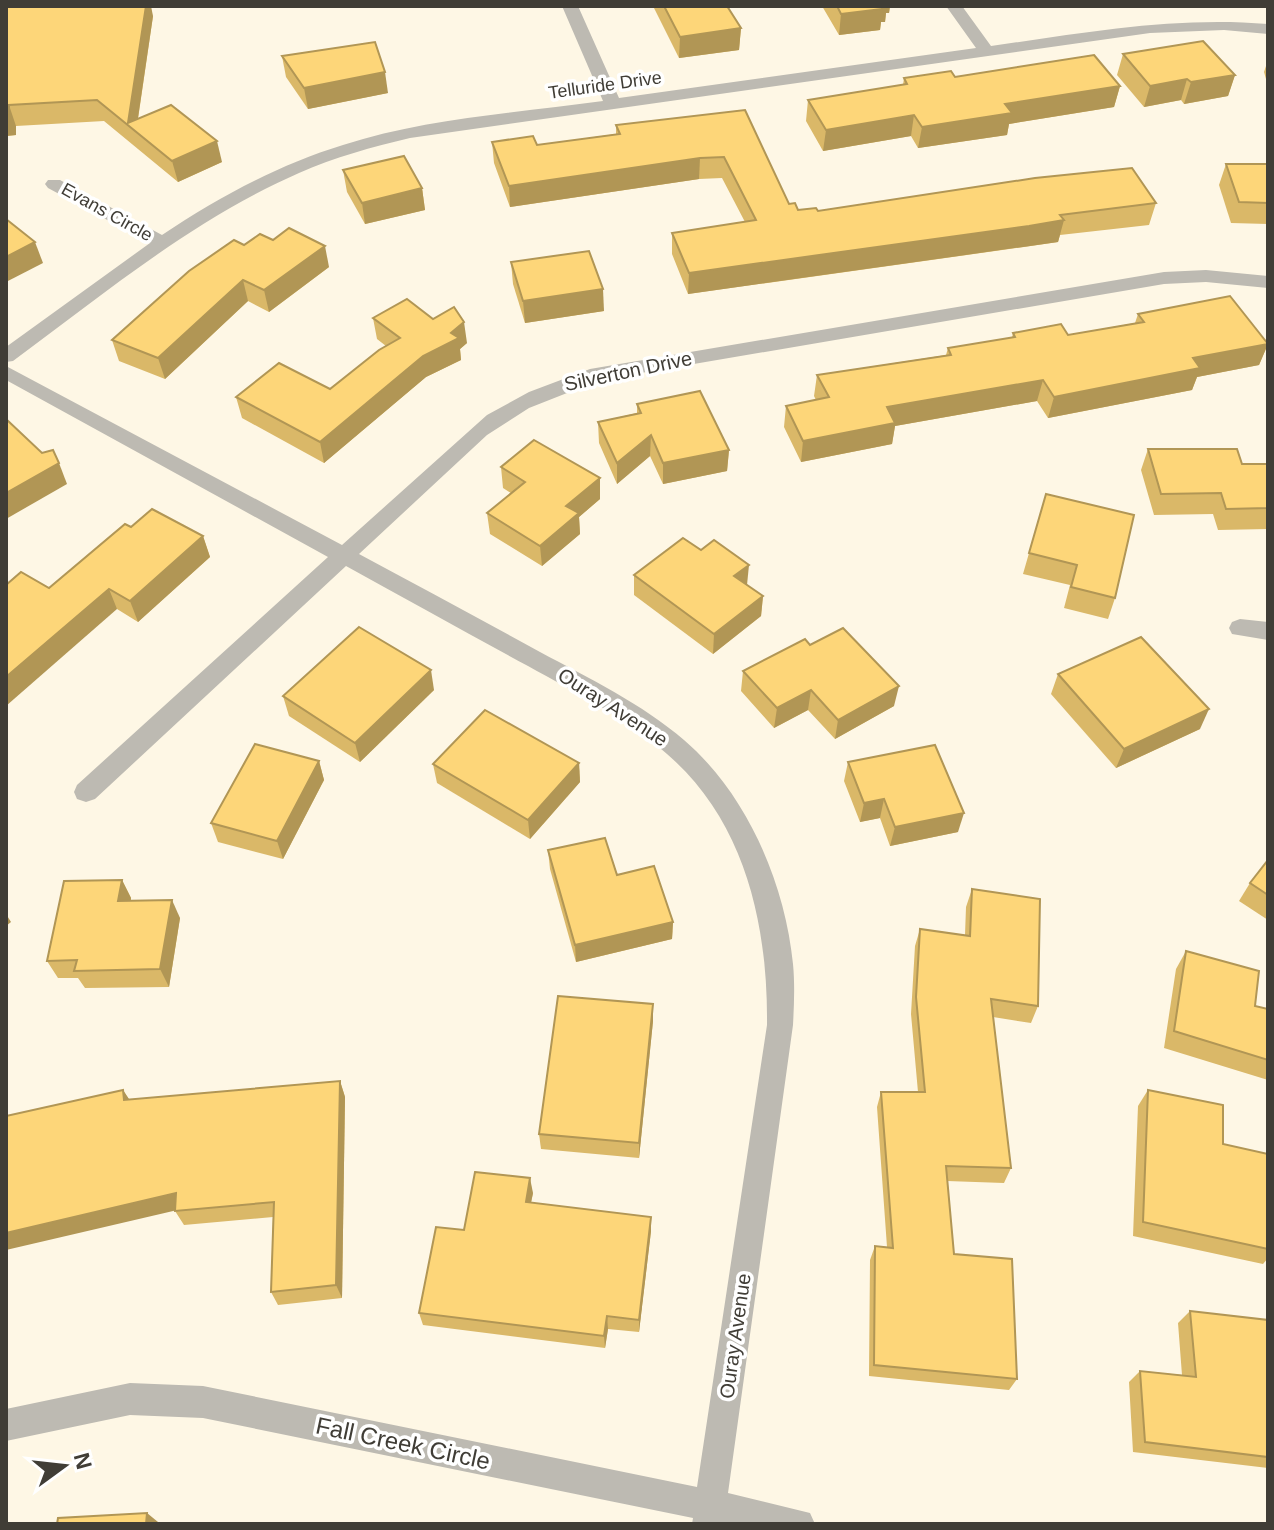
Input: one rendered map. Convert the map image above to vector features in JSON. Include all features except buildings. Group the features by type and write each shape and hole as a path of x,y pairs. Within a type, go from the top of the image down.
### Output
{"street":[{"path":"570,6 613,104"},
{"path":"954,6 985,49"},
{"name":"Telluride Drive","path":"6,356 160,241 247,188 340,149 410,133 985,49 1188,25 1268,29"},
{"name":"Evans Circle","path":"54,184 160,241"},
{"name":"Silverton Drive","path":"86,792 480,430 505,411 541,392 597,374 1164,278 1206,276 1268,282"},
{"name":"Ouray Avenue","path":"6,372 642,720 679,750 723,804 749,850 768,901 779,961 780,1025 709,1515"},
{"path":"1240,628 1268,631"},
{"name":"Fall Creek Circle","path":"6,1425 130,1399 203,1402 709,1515 799,1524"}]}
